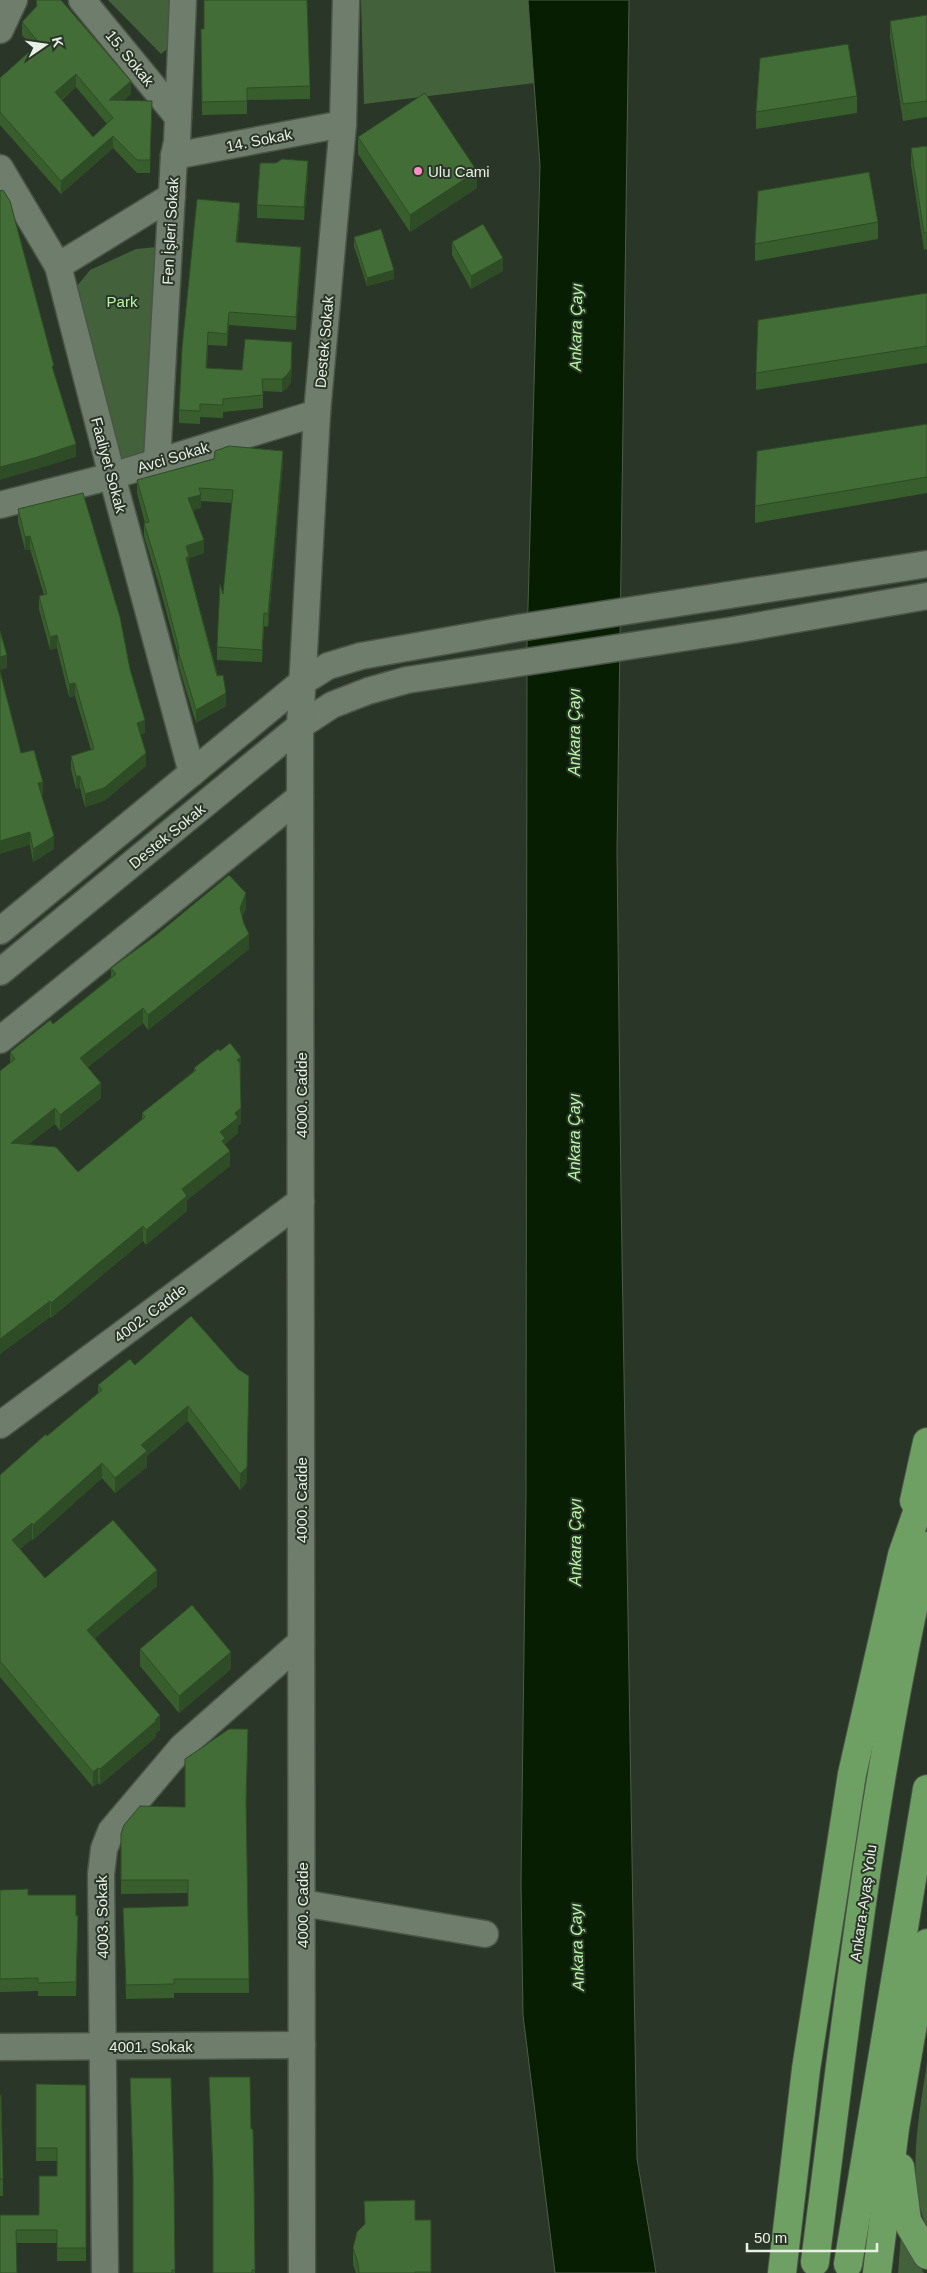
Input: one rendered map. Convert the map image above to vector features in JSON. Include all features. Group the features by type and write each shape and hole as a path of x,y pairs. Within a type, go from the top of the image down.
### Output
{"highway":[{"path":"781,2270 806,2069 852,1774 927,1442"},
{"path":"902,1554 927,1484"},
{"name":"Ankara-Ayaş Yolu","path":"815,2262 862,1902 905,1640 927,1546"},
{"path":"848,2264 927,1789"},
{"path":"877,2273 895,2128 927,1943"},
{"path":"895,2128 907,2221 927,2255"}],"street":[{"path":"0,30 14,0"},
{"name":"15. Sokak","path":"82,0 178,117"},
{"name":"Fen İşleri Sokak","path":"157,461 174,156 178,117 183,0"},
{"name":"Destek Sokak","path":"9,965 300,726 301,683 307,626 317,413 343,124 346,0"},
{"name":"14. Sokak","path":"174,156 343,124"},
{"name":"Faaliyet Sokak","path":"0,168 58,266 192,773"},
{"path":"58,266 172,196"},
{"name":"Avci Sokak","path":"0,505 112,476 317,413"},
{"path":"9,965 0,933 301,683 328,666 361,656 518,628 927,564"},
{"path":"300,726 332,705 368,691 407,680 630,647 927,596"},
{"name":"4000. Cadde","path":"300,726 302,2273"},
{"path":"0,1040 300,797"},
{"name":"4002. Cadde","path":"0,1426 301,1201"},
{"name":"4003. Sokak","path":"105,2273 101,1874 104,1850 111,1831 182,1748 301,1642"},
{"path":"302,1902 485,1934"},
{"name":"4001. Sokak","path":"0,2047 302,2045"}],"green space":[{"path":"108,0 169,0 171,46 161,54"},
{"path":"361,0 528,0 535,83 364,104"},
{"name":"Park","path":"157,247 149,464 112,474 77,286 90,270 136,249"},
{"path":"927,2062 927,2227 920,2209 915,2167 918,2124"},
{"path":"901,2235 924,2273 898,2273"}],"water":[{"name":"Ankara Çayı","path":"528,0 629,0 617,851 621,1193 637,2159 656,2273 555,2273 523,2015 521,1883 526,1495 527,643 540,166"}],"building":[{"path":"36,0 61,0 131,81 109,100 152,101 150,160 137,160 113,136 61,181 0,112 0,78 39,43 22,22 37,6","holes":["76,74 113,118 93,137 55,92"]},
{"path":"204,0 307,0 310,86 247,88 247,101 202,102 201,29 204,29"},
{"path":"927,15 927,101 903,104 890,21"},
{"path":"848,44 857,96 756,112 760,58"},
{"name":"Ulu Cami","path":"425,93 477,171 410,215 358,137"},
{"path":"927,146 927,232 924,233 911,148"},
{"path":"282,159 308,161 304,207 257,205 260,163 276,163"},
{"path":"869,172 878,222 755,244 758,191"},
{"path":"0,190 3,190 10,201 54,366 52,366 76,444 0,467"},
{"path":"197,199 240,203 236,242 301,247 296,317 229,312 227,334 208,332 206,368 242,370 245,339 292,342 291,369 282,379 262,379 263,395 223,399 223,405 200,404 200,411 179,410 182,348"},
{"path":"483,224 503,258 471,276 452,242"},
{"path":"381,229 394,270 367,278 354,237"},
{"path":"927,293 927,346 756,373 758,320"},
{"path":"927,424 927,477 755,506 757,451"},
{"path":"229,446 283,451 268,614 264,613 262,650 217,647 220,584 223,594 233,490 199,488 201,495 188,498 204,540 186,546 189,556 186,558 217,676 223,675 226,693 196,710 144,523 149,522 137,480 214,459 215,451"},
{"path":"83,493 120,617 130,669 145,720 137,723 146,753 104,788 85,794 80,776 76,776 71,756 94,749 75,683 69,684 57,635 50,637 39,596 47,594 30,536 25,537 18,509"},
{"path":"0,631 7,655 0,657"},
{"path":"0,671 21,753 34,750 43,782 38,783 54,836 33,849 30,832 0,841"},
{"path":"229,875 246,893 240,908 249,934 148,1015 143,1008 80,1058 101,1083 60,1115 55,1108 11,1143 56,1147 78,1172 145,1117 142,1113 196,1070 194,1068 218,1049 220,1051 230,1043 241,1057 237,1060 240,1063 241,1108 235,1113 238,1118 220,1132 225,1138 222,1141 230,1151 182,1189 187,1196 146,1230 143,1226 51,1303 50,1301 0,1339 0,1071 15,1059 10,1052 50,1020 53,1024 116,974 111,968 155,936"},
{"path":"191,1316 238,1369 249,1376 247,1467 240,1474 188,1406 141,1445 147,1451 115,1478 102,1463 33,1525 32,1523 12,1540 45,1578 113,1520 157,1570 87,1630 160,1715 156,1721 100,1769 98,1768 93,1772 0,1661 0,1475 46,1434 47,1436 102,1390 98,1385 130,1359 135,1365"},
{"path":"192,1605 231,1652 179,1696 140,1649"},
{"path":"229,1729 248,1729 246,1801 249,1979 174,1979 174,1984 126,1985 123,1908 188,1906 188,1880 121,1880 121,1834 124,1825 140,1806 185,1807 185,1759"},
{"path":"28,1889 28,1895 76,1895 76,1916 78,1915 76,1982 38,1983 38,1978 0,1979 0,1890"},
{"path":"209,2077 250,2077 251,2129 253,2129 255,2270 252,2270 252,2273 213,2273 213,2170"},
{"path":"130,2078 171,2078 175,2270 172,2270 172,2273 133,2273 133,2169"},
{"path":"36,2084 86,2085 86,2248 57,2248 57,2230 16,2230 17,2273 0,2273 0,2215 39,2215 39,2176 57,2176 57,2148 36,2148"},
{"path":"1,2095 3,2179 0,2179"},
{"path":"415,2200 415,2220 431,2220 431,2272 359,2273 353,2248 357,2232 365,2224 364,2201"}],"place":[{"name":"Ulu Cami","path":"418,171"}]}
